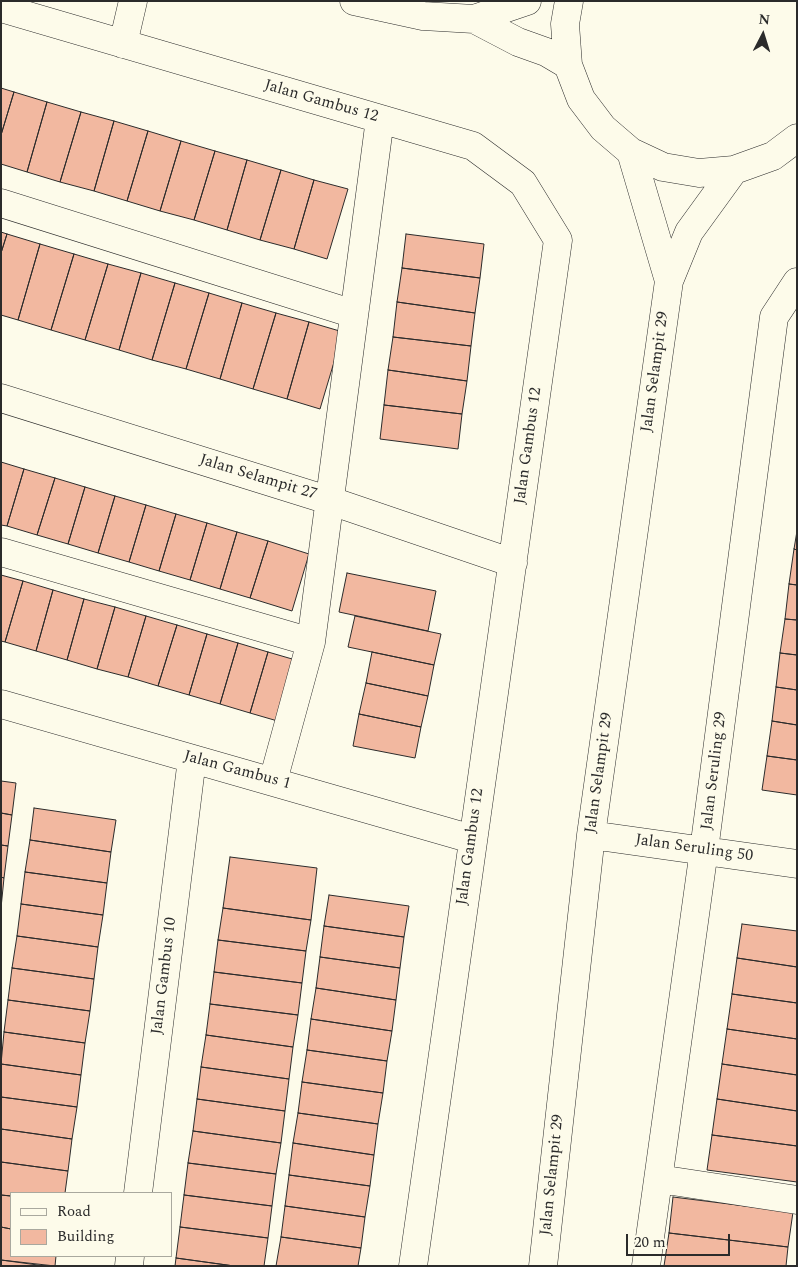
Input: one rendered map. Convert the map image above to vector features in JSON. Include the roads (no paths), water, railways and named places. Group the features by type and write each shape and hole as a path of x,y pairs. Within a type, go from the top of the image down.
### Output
{"street":[{"path":"123,44 133,1"},
{"path":"354,1 423,16 474,19 527,1"},
{"path":"569,1 564,24 568,65 581,99 602,128 631,152 663,167 699,173 734,170 773,156 797,138"},
{"name":"Jalan Gambus 12","path":"1,8 472,146 523,183 558,240 413,1266"},
{"path":"474,19 518,42 546,52 568,65"},
{"path":"273,781 311,642 380,119"},
{"name":"Jalan Selampit 29","path":"631,152 669,281"},
{"name":"Jalan Selampit 29","path":"543,1266 591,835 669,281 689,232 734,170"},
{"path":"1,203 354,314"},
{"name":"Jalan Seruling 29","path":"646,1266 704,850 785,319 797,282"},
{"name":"Jalan Selampit 27","path":"1,398 331,501 513,563"},
{"path":"1,552 311,642"},
{"name":"Jalan Gambus 1","path":"1,704 472,839"},
{"name":"Jalan Gambus 10","path":"138,1192 192,759"},
{"name":"Jalan Seruling 50","path":"591,835 797,864"},
{"path":"659,1179 797,1200"}]}
